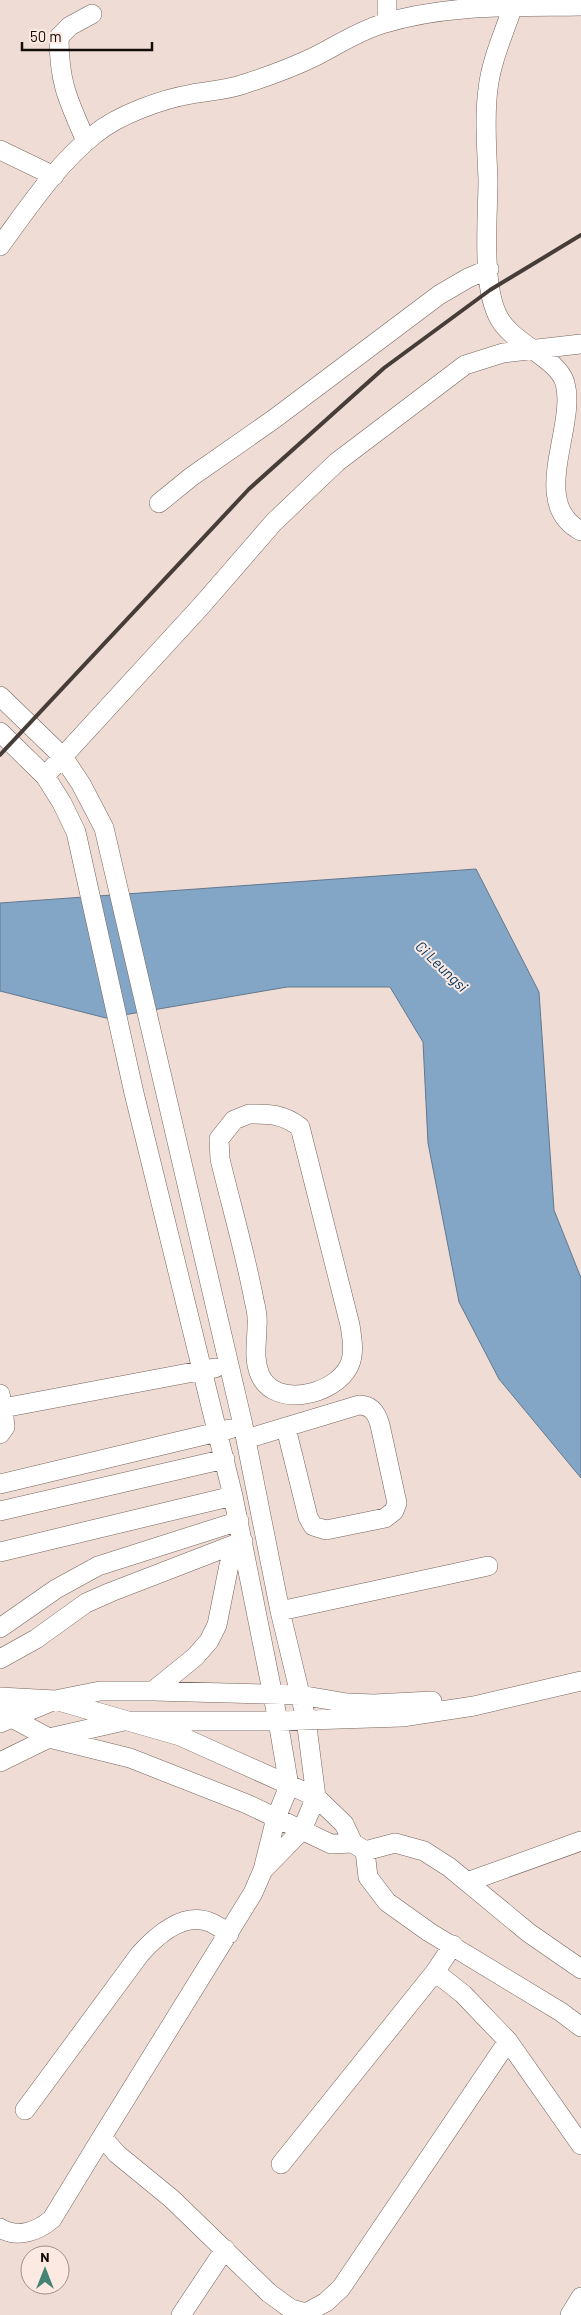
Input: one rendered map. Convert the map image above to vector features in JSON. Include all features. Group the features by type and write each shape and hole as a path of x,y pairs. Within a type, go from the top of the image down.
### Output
{"street":[{"path":"387,0 387,22"},
{"path":"513,3 493,61 488,89 486,138 490,290 498,317 506,329 558,369 565,383 567,403 557,465 556,491 561,511 569,525 581,531"},
{"path":"0,246 54,176 86,141 115,121 150,106 190,94 242,85 291,67 360,32 405,17 513,3 581,6"},
{"path":"86,141 66,96 59,67 60,38 70,26 92,14"},
{"path":"0,150 54,176"},
{"path":"159,503 190,477 274,419 439,295 468,278 489,269"},
{"path":"45,776 274,522 331,468 465,365 504,353 581,344"},
{"path":"0,696 63,757 81,784 104,828 229,1365 280,1611 306,1719 316,1797 302,1830 263,1870"},
{"path":"0,732 45,776 62,803 76,832 134,1093 234,1496 274,1695 289,1786 276,1818 263,1870 229,1934 52,2219 41,2228 28,2232 1,2232"},
{"path":"249,1114 276,1114 288,1118 300,1127 350,1325 353,1345 349,1365 339,1379 319,1392 294,1394 274,1391 261,1377 255,1359 257,1324 254,1299 220,1158 219,1139 234,1120 249,1114"},
{"path":"0,1434 5,1427 2,1401 203,1370 255,1359"},
{"path":"0,1484 219,1432 286,1428 359,1405 365,1405 378,1416 397,1503 394,1511 385,1518 326,1530 313,1526 308,1517 286,1428"},
{"path":"0,1512 225,1459"},
{"path":"0,1552 234,1496"},
{"path":"0,1628 56,1590 98,1566 239,1521"},
{"path":"0,1660 36,1639 86,1603 243,1543"},
{"path":"152,1691 195,1658 209,1641 217,1625 229,1565 243,1543"},
{"path":"280,1611 488,1566"},
{"path":"5,1720 0,1698 54,1700 100,1692 152,1691 300,1695 347,1703 402,1704 472,1694 581,1669"},
{"path":"0,1762 48,1738 124,1721 278,1721 402,1717 474,1706 581,1681"},
{"path":"5,1720 54,1700 180,1736 316,1797 344,1824 359,1847 368,1877 387,1902 429,1932 453,1945 581,2027"},
{"path":"5,1720 48,1738 130,1758 247,1804 332,1844 359,1847 395,1843 415,1847 467,1882 529,1933 581,1969"},
{"path":"467,1882 581,1841"},
{"path":"26,2110 140,1954 158,1934 176,1925 201,1920 211,1923 229,1934"},
{"path":"281,2164 436,1972 453,1945"},
{"path":"436,1972 462,1994 508,2041 581,2145"},
{"path":"102,2137 116,2154 172,2199 269,2294 291,2309 306,2313 326,2302 341,2288 508,2041"},
{"path":"180,2315 225,2249"},
{"path":"570,2315 581,2297"}],"water":[{"name":"Ci Leungsi","path":"476,869 539,992 554,1210 581,1278 581,1478 499,1379 459,1302 428,1143 423,1042 390,987 287,987 106,1018 0,991 0,903"}],"railway":[{"path":"0,755 249,489 384,368 490,290 581,235"}]}
